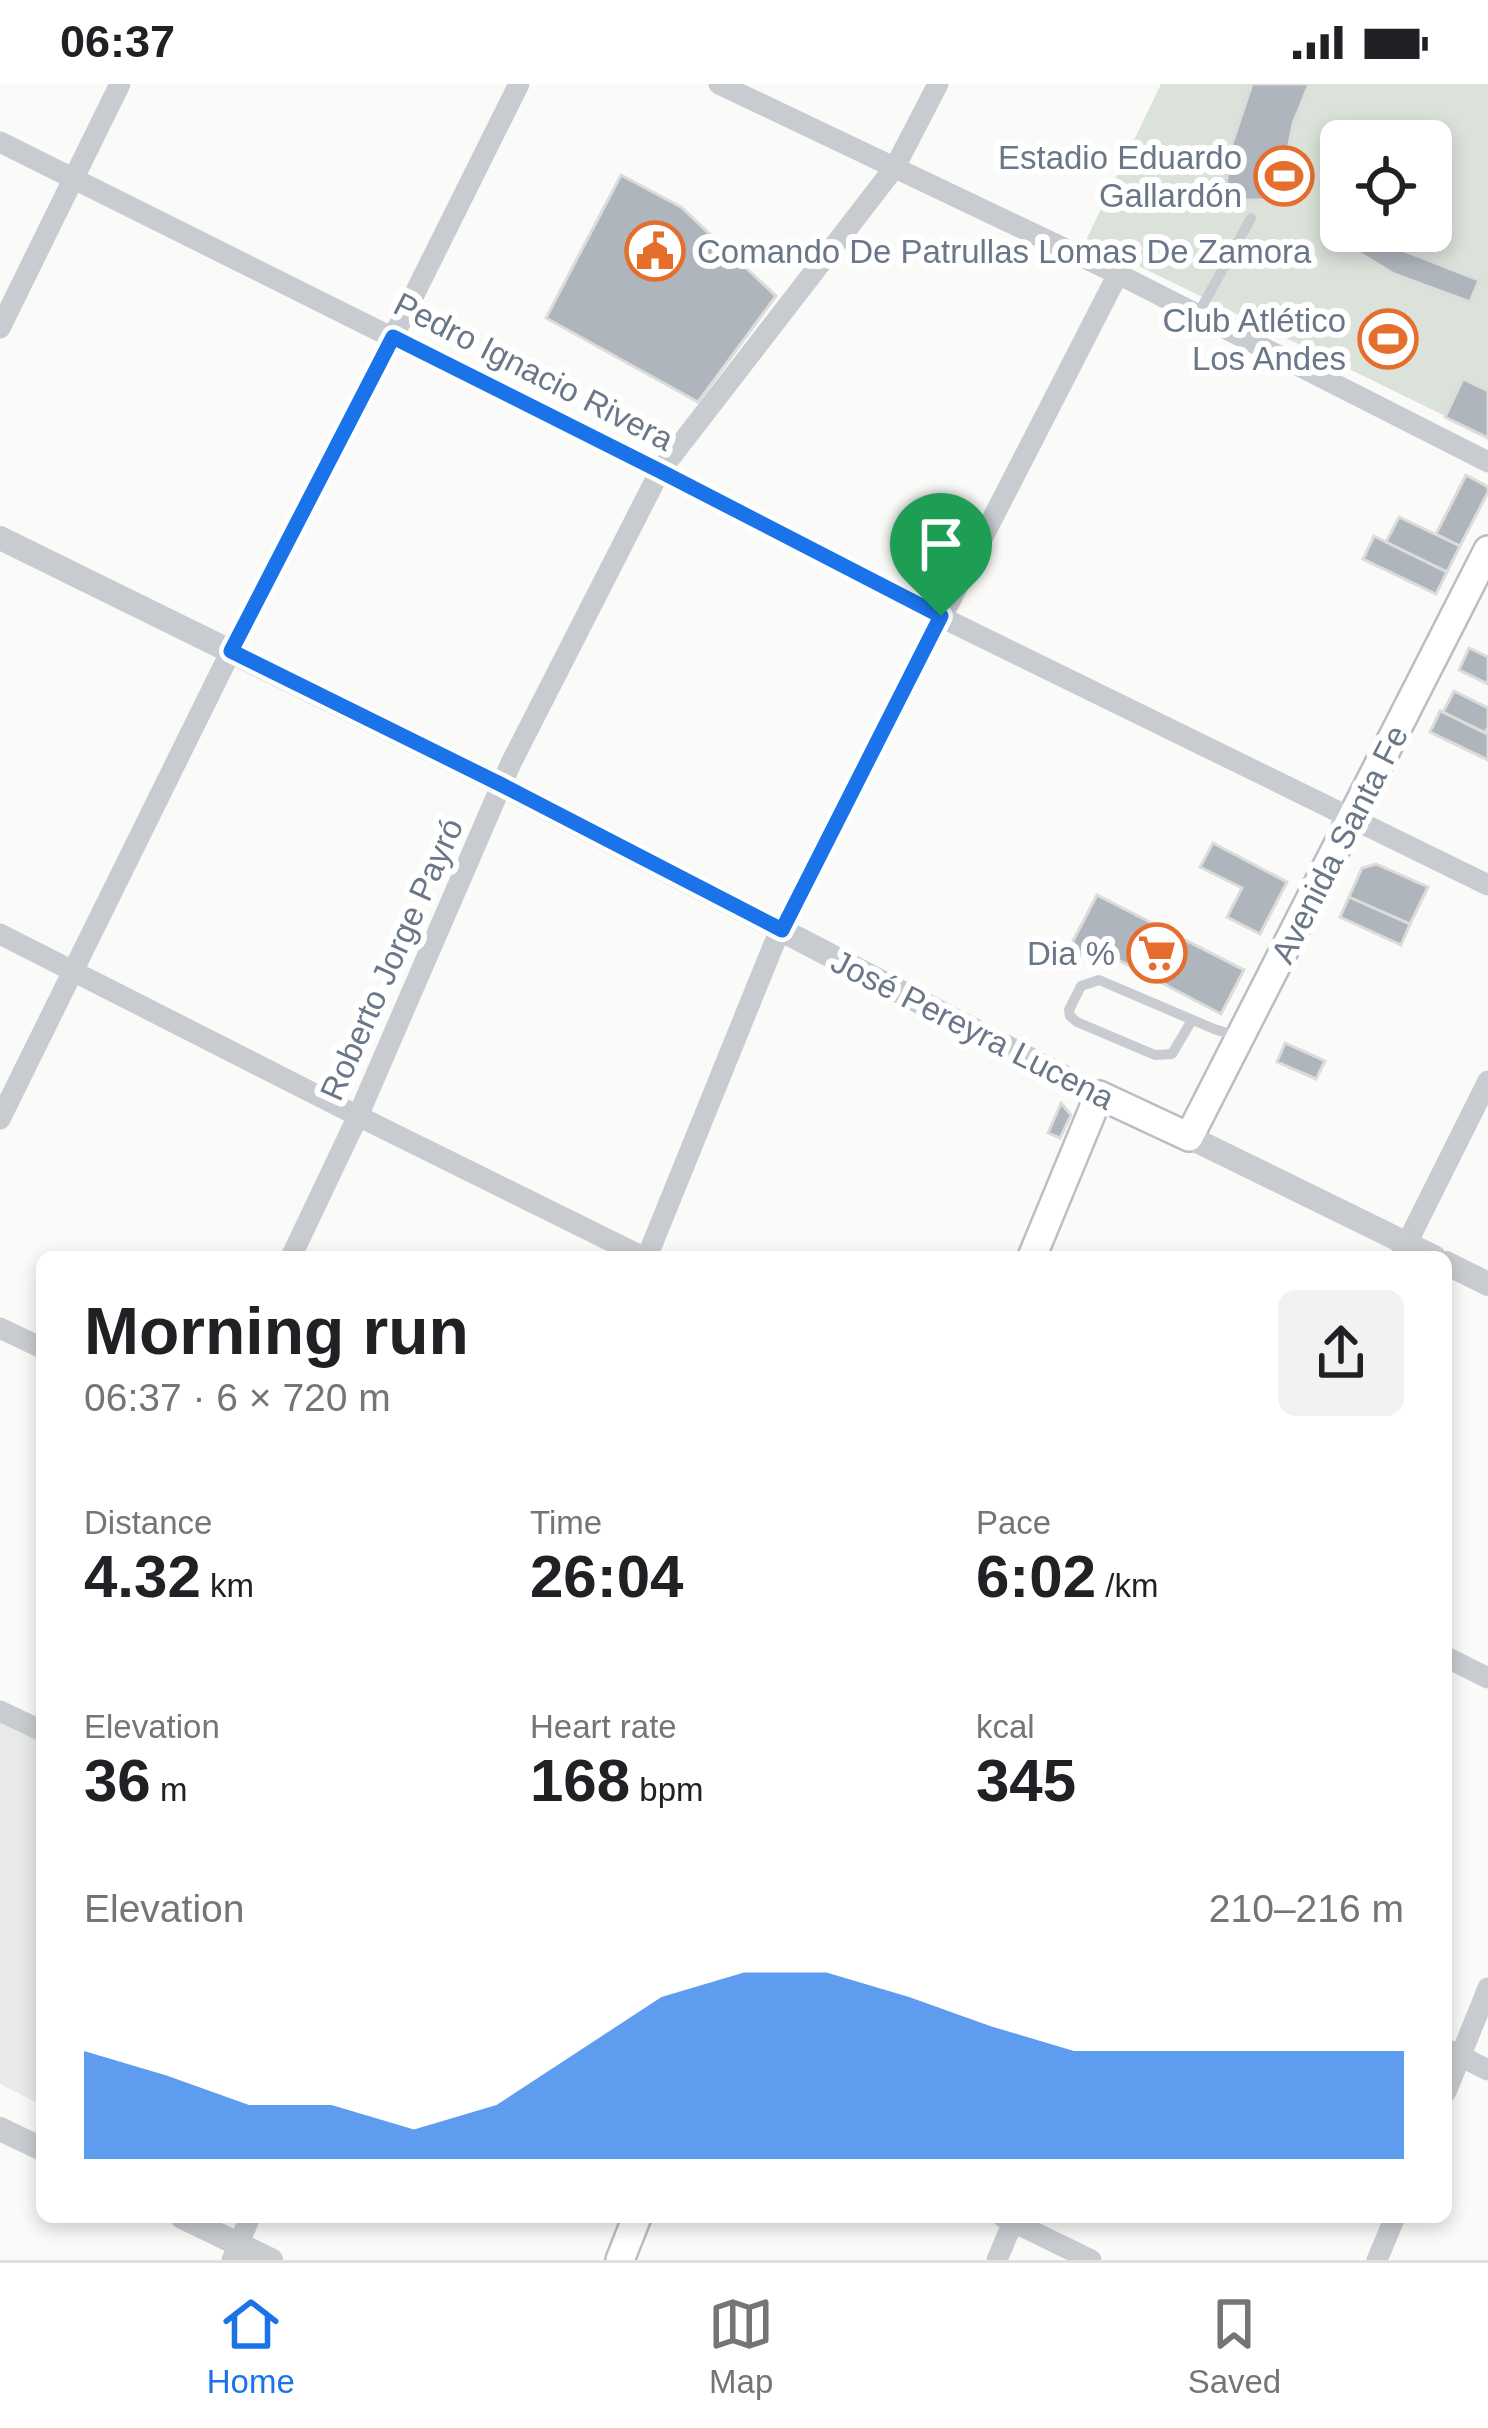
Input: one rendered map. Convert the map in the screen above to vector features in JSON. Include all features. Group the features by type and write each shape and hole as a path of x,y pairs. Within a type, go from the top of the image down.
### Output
{"main road":[{"name":"Avenida Santa Fe","path":"1189,1137 1488,550"},
{"name":"José Pereyra Lucena","path":"1099,1095 1189,1137"},
{"path":"1034,1251 1099,1095"},
{"path":"620,2260 635,2223"}],"street":[{"path":"0,328 120,84"},
{"path":"0,1119 519,84"},
{"path":"719,84 1118,274 1488,462"},
{"name":"Roberto Jorge Payró","path":"294,1251 502,785 660,471 895,167 938,84"},
{"name":"Pedro Ignacio Rivera","path":"0,142 941,616 1488,885"},
{"path":"648,1251 782,930 1118,274"},
{"name":"José Pereyra Lucena","path":"0,538 502,785 1099,1095"},
{"path":"0,934 633,1251"},
{"path":"1403,1250 1488,1082"},
{"name":"José Pereyra Lucena","path":"1189,1137 1403,1250"},
{"path":"1452,1266 1488,1283"},
{"path":"0,1328 36,1345"},
{"path":"1452,1660 1488,1678"},
{"path":"0,1711 36,1728"},
{"path":"1488,1988 1453,2053 1488,2070"},
{"path":"0,2129 36,2147"},
{"path":"191,2223 235,2252 271,2260"},
{"path":"235,2252 247,2223"},
{"path":"997,2260 1008,2223"},
{"path":"1020,2223 1091,2260"},
{"path":"1377,2260 1392,2223"}],"lane":[{"path":"1198,314 1251,218"},
{"path":"1192,1020 1172,1054 1163,1056 1077,1022 1069,1010 1081,986 1099,980 1240,1036"}],"shaded area":[{"name":"Club Atlético Los Andes","path":"1161,84 1488,84 1488,437 1086,240"},
{"path":"0,1718 36,1734 36,2102 0,2084"}],"building":[{"path":"1252,84 1309,84 1293,124 1278,200 1225,200 1229,153"},
{"name":"Comando De Patrullas Lomas De Zamora","path":"621,175 681,207 776,296 698,402 546,318"},
{"path":"1358,252 1407,252 1479,280 1470,302 1394,274"},
{"path":"1463,379 1488,391 1488,438 1445,417"},
{"path":"1466,475 1488,487 1488,492 1460,546 1436,534"},
{"path":"1399,517 1460,546 1447,572 1386,542"},
{"path":"1374,536 1447,572 1436,594 1363,559"},
{"path":"1469,648 1488,657 1488,684 1459,670"},
{"path":"1454,691 1488,708 1485,733 1443,712"},
{"path":"1440,711 1488,734 1488,760 1430,732"},
{"path":"1213,843 1287,882 1260,934 1227,917 1242,888 1200,867"},
{"path":"1376,864 1428,887 1410,924 1349,897 1362,868"},
{"name":"Dia %","path":"1097,895 1244,970 1221,1014 1086,943 1073,968 1062,962"},
{"path":"1349,897 1410,924 1401,945 1340,917"},
{"path":"1285,1043 1325,1061 1316,1079 1277,1062"},
{"path":"1061,1103 1071,1115 1060,1138 1048,1133"}],"place":[{"name":"Estadio Eduardo Gallardón","path":"1284,176"},
{"name":"Comando De Patrullas Lomas De Zamora","path":"655,251"},
{"name":"Club Atlético Los Andes","path":"1388,339"},
{"name":"Dia %","path":"1157,953"}],"route":[{"path":"393,337 941,616 782,930 231,651 393,337"}]}
